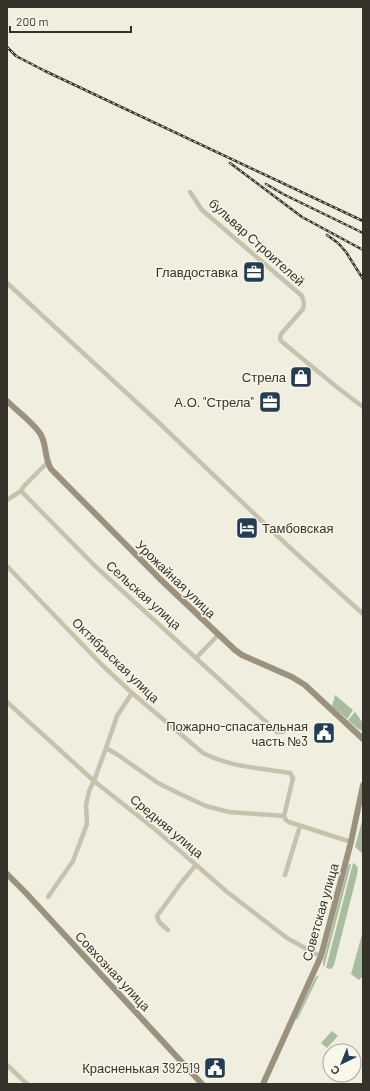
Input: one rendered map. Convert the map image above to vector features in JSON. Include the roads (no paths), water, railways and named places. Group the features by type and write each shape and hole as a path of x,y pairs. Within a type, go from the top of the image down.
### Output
{"street":[{"name":"бульвар Строителей","path":"190,192 202,210 302,296 304,303 303,309 281,334 281,341 338,388 363,406"},
{"path":"7,283 157,421 287,545 363,614"},
{"name":"Урожайная улица","path":"7,401 37,430 41,436 47,463 51,469 160,579 235,650 242,655 297,679 363,740"},
{"path":"7,500 21,491 24,486 47,463"},
{"name":"Сельская улица","path":"21,491 95,566 277,732 280,733 286,730"},
{"name":"Октябрьская улица","path":"7,566 102,665 132,693 203,753 226,763 290,773 293,778 284,816"},
{"path":"196,658 218,634"},
{"path":"48,896 74,861 86,824 86,804 89,791 117,716 132,693"},
{"name":"Средняя улица","path":"7,702 94,781 156,830 226,891 287,938 321,956"},
{"path":"106,748 158,783 206,806 229,812 284,816 289,822 351,842"},
{"name":"Советская улица","path":"263,1084 321,956 351,842 363,785"},
{"path":"285,876 300,826"},
{"path":"168,930 159,922 156,916 196,865"},
{"name":"Совхозная улица","path":"7,874 202,1084"},
{"path":"7,1065 27,1084"}],"railway":[{"path":"7,47 16,56 45,71 363,221"},
{"path":"230,163 302,217 363,250"},
{"path":"266,184 283,194 363,233"},
{"path":"327,235 338,243 346,252 363,279"}],"place":[{"name":"Главдоставка","path":"254,272"},
{"name":"Стрела","path":"301,377"},
{"name":"А.О. \"Стрела\"","path":"270,402"},
{"name":"Тамбовская","path":"247,528"},
{"name":"Пожарно-спасательная часть №3","path":"324,733"},
{"name":"Красненькая 392519","path":"215,1068"}]}
